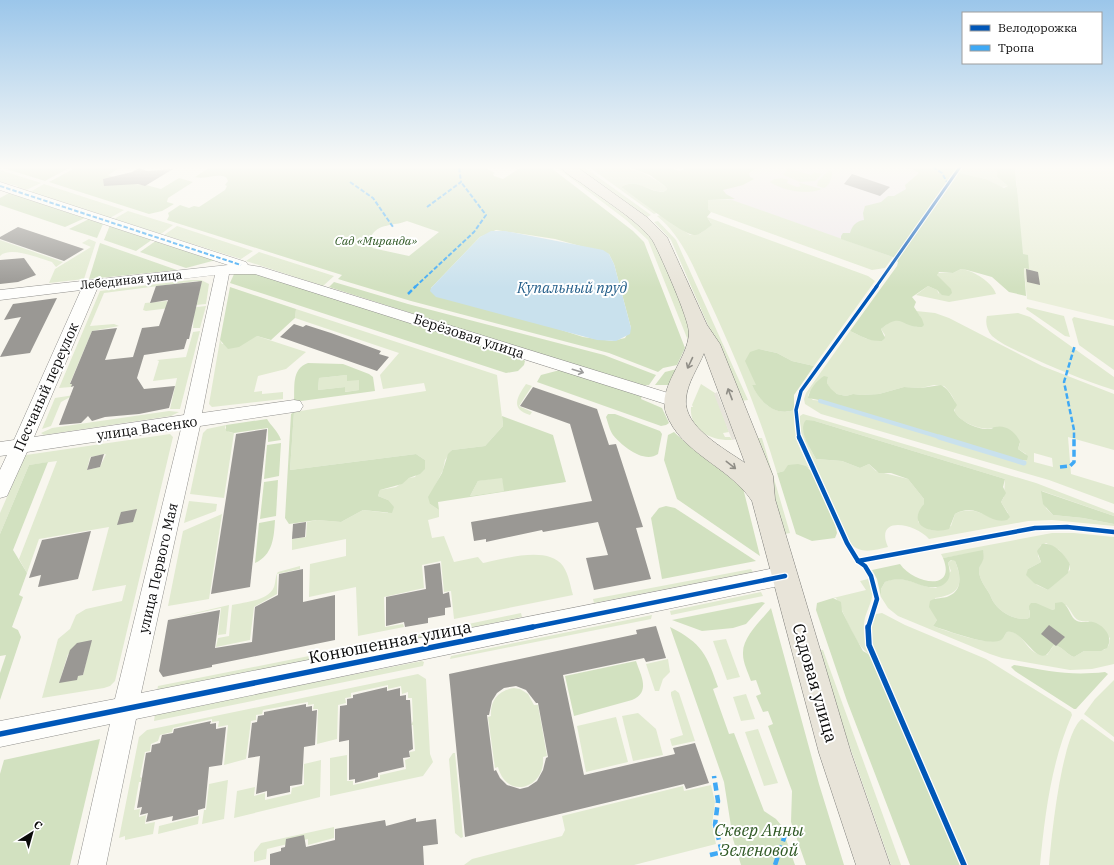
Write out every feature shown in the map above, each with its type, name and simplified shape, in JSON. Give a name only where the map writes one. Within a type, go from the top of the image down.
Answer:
[{"type":"main road","name":"Садовая улица","points":[[623,207],[657,234],[668,254],[698,326],[710,344],[761,476],[763,499],[835,753],[873,865]]},
{"type":"main road","name":"Садовая улица","points":[[698,326],[697,346],[680,385],[675,401],[678,418],[690,433],[749,480],[763,499]]},
{"type":"street","points":[[65,207],[241,265]]},
{"type":"street","name":"Лебединая улица","points":[[0,295],[242,268],[263,271]]},
{"type":"street","name":"улица Первого Мая","points":[[92,865],[125,709],[192,421],[223,271]]},
{"type":"street","name":"Берёзовая улица","points":[[263,271],[541,360],[675,401]]},
{"type":"street","name":"Песчаный переулок","points":[[0,490],[45,393],[91,285]]},
{"type":"street","name":"улица Васенко","points":[[0,449],[294,406]]},
{"type":"street","name":"Конюшенная улица","points":[[0,734],[785,576]]},
{"type":"shaded area","points":[[751,207],[910,207],[893,257]]},
{"type":"shaded area","points":[[717,392],[736,439],[732,440],[714,394]]},
{"type":"green space","points":[[7,207],[53,207],[85,218],[65,227]]},
{"type":"green space","points":[[77,207],[116,207],[124,210],[110,218]]},
{"type":"green space","points":[[128,207],[168,207],[162,211],[149,214]]},
{"type":"green space","name":"Сад «Миранда»","points":[[176,207],[602,207],[633,231],[644,242],[685,348],[677,365],[663,368],[658,372],[609,353],[411,301],[338,279],[342,275],[167,220],[169,216],[168,213]],"holes":[[[407,221],[439,232],[409,256],[372,248],[374,245],[371,237],[377,229]],[[496,230],[555,239],[609,254],[614,264],[631,328],[625,338],[612,341],[583,337],[431,288],[480,237]]]},
{"type":"green space","points":[[610,207],[615,207],[640,226],[657,245],[691,330],[691,348],[648,240]]},
{"type":"green space","points":[[634,207],[640,207],[651,215],[647,217]]},
{"type":"green space","points":[[645,207],[656,207],[662,211],[654,214]]},
{"type":"green space","points":[[649,207],[708,207],[711,212],[707,217],[712,225],[696,235],[688,233],[669,222]]},
{"type":"green space","points":[[708,207],[753,207],[893,257],[885,268],[872,270],[711,212]]},
{"type":"green space","points":[[865,207],[1020,207],[1029,257],[1029,269],[1024,269],[1026,296],[1009,292],[992,277],[967,270],[961,269],[953,273],[939,272],[937,275],[951,289],[952,293],[949,296],[942,295],[937,290],[928,286],[912,297],[916,302],[914,307],[924,325],[922,327],[915,327],[902,322],[893,321],[881,329],[885,338],[882,341],[870,340],[850,331],[897,266],[898,262],[893,257],[841,239],[843,233],[850,233],[855,224],[864,220],[863,213]]},
{"type":"green space","points":[[1019,207],[1114,207],[1114,320],[1027,299],[1024,268],[1029,269],[1028,255],[1023,254]]},
{"type":"green space","points":[[128,211],[173,225],[161,234],[114,219]]},
{"type":"green space","points":[[661,215],[690,235],[701,233],[711,223],[707,217],[868,276],[875,281],[814,366],[792,361],[777,353],[759,349],[756,385],[752,385],[759,397],[774,410],[787,412],[794,410],[796,435],[803,455],[811,471],[809,468],[777,473],[754,407],[718,320],[687,254],[674,234],[657,216]]},
{"type":"green space","points":[[89,219],[103,224],[97,238],[69,229]]},
{"type":"green space","points":[[658,221],[676,240],[748,400],[741,401],[671,240],[654,222]]},
{"type":"green space","points":[[110,225],[153,239],[136,251],[104,240]]},
{"type":"green space","points":[[177,226],[253,251],[241,259],[164,235]]},
{"type":"green space","points":[[89,239],[96,242],[84,279],[49,283],[55,269],[91,247],[82,243]]},
{"type":"green space","points":[[0,240],[63,262],[56,267],[52,262],[17,252],[5,253],[0,256]]},
{"type":"green space","points":[[157,240],[216,260],[186,268],[140,252]]},
{"type":"green space","points":[[100,243],[177,270],[89,279]]},
{"type":"green space","points":[[259,252],[334,276],[323,286],[246,261]]},
{"type":"green space","points":[[961,269],[977,274],[991,286],[996,294],[949,302],[916,295],[928,286],[937,290],[939,294],[937,273],[953,273]]},
{"type":"green space","points":[[249,272],[522,358],[525,361],[524,365],[518,371],[506,373],[230,283],[234,274]]},
{"type":"green space","points":[[201,280],[209,284],[206,304],[186,306],[197,303],[201,283],[197,281],[104,293],[90,326],[114,324],[119,326],[92,331],[70,383],[72,384],[71,387],[59,388],[100,291]]},
{"type":"green space","points":[[334,282],[408,304],[604,355],[656,375],[649,385],[639,386],[329,287]]},
{"type":"green space","points":[[230,287],[296,309],[295,318],[271,340],[257,336],[239,347],[228,349],[220,340]]},
{"type":"green space","points":[[167,301],[167,303],[180,302],[178,307],[146,311],[143,310],[145,303]]},
{"type":"green space","points":[[206,306],[200,328],[193,328],[194,314],[180,309]]},
{"type":"green space","points":[[1027,307],[1064,316],[1070,337],[1065,336],[1026,309]]},
{"type":"green space","points":[[296,309],[497,375],[503,426],[485,446],[452,450],[445,460],[443,470],[436,484],[430,504],[439,510],[439,517],[428,520],[432,538],[444,536],[454,562],[478,557],[483,563],[525,555],[547,556],[556,560],[565,569],[573,595],[454,619],[451,591],[444,592],[441,561],[422,565],[424,588],[384,597],[385,627],[403,624],[404,627],[358,636],[356,587],[309,597],[310,564],[346,556],[346,539],[292,550],[292,539],[306,537],[307,522],[317,520],[341,522],[363,510],[388,513],[388,500],[378,496],[380,490],[396,487],[409,478],[415,477],[425,460],[416,454],[290,470],[294,412],[426,391],[424,383],[383,389],[380,375],[399,353],[295,318]]},
{"type":"green space","points":[[916,311],[935,313],[949,318],[1042,366],[1114,394],[1114,450],[1068,437],[1071,474],[1114,487],[1114,504],[1049,480],[821,414],[805,404],[804,399],[806,393],[850,331],[867,339],[882,341],[885,335],[881,329],[892,320],[899,320],[917,327],[920,316]],"holes":[[[828,377],[827,383],[831,390],[837,394],[846,396],[853,394],[879,394],[904,387],[921,388],[934,385],[944,386],[954,400],[955,411],[959,417],[973,426],[988,429],[993,428],[1020,443],[1018,449],[1026,454],[1024,461],[824,401],[813,400],[808,396],[820,379]],[[1034,453],[1052,458],[1053,467],[1034,462]]]},
{"type":"green space","points":[[1018,313],[1030,317],[1114,377],[1114,390],[1046,364],[1007,346],[992,336],[987,326],[987,316]]},
{"type":"green space","points":[[1074,317],[1114,326],[1114,370],[1079,345],[1072,319]]},
{"type":"green space","points":[[200,331],[180,409],[170,409],[177,378],[153,381],[159,361],[157,360],[186,357],[193,332]]},
{"type":"green space","points":[[257,336],[306,352],[286,369],[258,376],[254,392],[262,391],[262,394],[283,392],[283,399],[212,407],[209,404],[220,340],[222,344]]},
{"type":"green space","points":[[759,349],[777,353],[792,361],[814,366],[794,395],[794,410],[787,412],[774,409],[763,402],[755,391],[752,385],[756,385],[745,361],[750,352]]},
{"type":"green space","points":[[308,363],[343,364],[373,377],[375,391],[294,402],[294,385],[296,374]],"holes":[[[347,375],[347,381],[359,380],[359,390],[345,392],[345,387],[318,390],[319,378]]]},
{"type":"green space","points":[[677,369],[669,385],[655,385],[665,372]]},
{"type":"green space","points":[[560,370],[642,396],[641,399],[662,408],[669,423],[661,426],[537,382],[541,375]]},
{"type":"green space","points":[[347,375],[359,379],[359,390],[344,392],[345,387],[318,390],[319,378]]},
{"type":"green space","points":[[824,376],[828,377],[827,383],[831,389],[837,394],[846,396],[853,394],[879,394],[904,387],[921,388],[941,385],[948,391],[957,405],[954,410],[960,418],[979,428],[992,429],[999,426],[1011,430],[1020,442],[1018,449],[1028,456],[1027,460],[1020,460],[824,401],[808,398],[814,386]]},
{"type":"green space","points":[[526,384],[532,386],[519,406],[532,412],[530,415],[520,409],[517,402],[520,393]]},
{"type":"green space","points":[[701,384],[715,393],[729,432],[723,433],[725,437],[730,437],[732,440],[724,440],[709,436],[698,428],[694,422],[691,415],[691,407],[693,407],[692,405]]},
{"type":"green space","points":[[74,395],[61,402],[51,426],[42,429],[55,398]]},
{"type":"green space","points":[[169,411],[179,412],[171,416],[44,435],[41,433],[52,428]]},
{"type":"green space","points":[[294,412],[290,470],[416,454],[425,460],[425,469],[420,474],[409,478],[402,484],[380,490],[378,496],[388,500],[394,507],[392,513],[363,510],[341,522],[317,520],[289,524],[285,518],[291,414]]},
{"type":"green space","points":[[608,414],[615,414],[660,431],[662,434],[658,454],[652,457],[646,457],[634,452],[622,444],[611,431],[606,417]]},
{"type":"green space","points":[[803,414],[1036,483],[1114,513],[1114,516],[1042,491],[1046,508],[1053,515],[1083,518],[1114,524],[1114,526],[1052,520],[1028,521],[929,539],[923,533],[915,529],[898,525],[891,526],[887,530],[885,537],[888,547],[868,551],[859,549],[850,543],[802,438],[800,416]],"holes":[[[815,421],[1005,479],[1004,497],[1001,502],[1008,513],[992,518],[974,511],[960,512],[955,514],[951,526],[937,530],[930,530],[918,522],[924,504],[924,499],[908,479],[876,471],[869,464],[860,468],[842,461],[816,459],[809,447],[804,424]]]},
{"type":"green space","points":[[502,416],[553,435],[566,482],[438,502],[439,510],[430,504],[428,497],[442,473],[448,454],[452,450],[485,446],[503,426]],"holes":[[[502,478],[504,491],[470,496],[478,481]]]},
{"type":"green space","points":[[267,419],[281,440],[268,442],[268,428],[234,433],[226,431],[226,425]]},
{"type":"green space","points":[[806,420],[815,421],[1005,479],[1003,487],[1006,493],[1001,502],[1010,517],[1007,520],[1000,521],[970,510],[955,514],[949,529],[935,531],[923,527],[919,523],[918,518],[919,511],[924,504],[924,499],[908,479],[891,473],[879,473],[869,464],[860,468],[842,461],[816,459],[804,434],[803,429]]},
{"type":"green space","points":[[226,425],[225,428],[229,432],[234,433],[224,498],[190,494],[203,433],[207,429]]},
{"type":"green space","points":[[674,432],[743,488],[760,556],[677,499],[664,460],[668,435]]},
{"type":"green space","points":[[170,434],[173,437],[115,681],[110,686],[42,698],[58,639],[70,629],[76,615],[86,609],[122,601],[126,585],[92,591],[109,527],[39,539],[27,573],[19,559],[57,461],[29,465],[0,534],[0,513],[26,455]],"holes":[[[106,454],[100,467],[87,470],[90,457]],[[89,650],[83,675],[60,680],[68,654]]]},
{"type":"green space","points":[[757,438],[762,438],[790,533],[785,534]]},
{"type":"green space","points":[[281,443],[279,476],[264,479],[267,445]]},
{"type":"green space","points":[[48,462],[13,550],[27,573],[19,595],[23,597],[12,627],[18,630],[21,637],[0,700],[0,673],[6,655],[0,656],[0,534],[29,465]]},
{"type":"green space","points":[[798,464],[806,466],[811,471],[835,524],[837,533],[835,538],[812,541],[796,534],[777,473],[784,471],[788,465]]},
{"type":"green space","points":[[502,477],[505,491],[470,496],[478,481]]},
{"type":"green space","points":[[278,480],[276,516],[260,519],[264,482]]},
{"type":"green space","points":[[1041,491],[1114,516],[1114,524],[1083,518],[1053,515],[1043,504]]},
{"type":"green space","points":[[189,501],[217,504],[216,511],[184,523]]},
{"type":"green space","points":[[666,506],[675,508],[756,561],[662,579],[651,518],[659,508]]},
{"type":"green space","points":[[222,514],[209,599],[168,606],[183,531]]},
{"type":"green space","points":[[275,520],[273,539],[269,550],[261,560],[255,563],[259,523]]},
{"type":"green space","points":[[1052,533],[1074,533],[1114,537],[1114,664],[1092,669],[1070,670],[1002,658],[898,616],[888,608],[881,597],[881,589],[885,582],[898,579],[936,588],[951,571],[948,563],[952,560],[955,561],[958,569],[958,587],[950,594],[935,598],[937,620],[933,626],[978,640],[988,641],[1001,639],[1007,632],[1012,632],[1020,637],[1034,652],[1047,655],[1054,645],[1074,657],[1084,651],[1104,650],[1109,645],[1110,638],[1088,621],[1079,620],[1074,617],[1066,605],[1052,610],[1029,610],[1030,617],[1027,619],[1014,617],[1001,611],[993,601],[980,577],[979,568],[983,558],[983,551],[943,558],[941,554]],"holes":[[[1046,543],[1059,550],[1070,564],[1070,570],[1048,590],[1037,585],[1028,569],[1041,562],[1038,556],[1040,546]]]},
{"type":"green space","points":[[1042,544],[1055,547],[1065,556],[1070,564],[1068,573],[1048,590],[1034,583],[1026,575],[1028,569],[1041,562],[1037,551]]},
{"type":"green space","points":[[983,550],[984,558],[979,568],[980,577],[993,601],[1001,611],[1014,617],[1027,619],[1030,617],[1029,606],[1031,603],[1036,603],[1052,610],[1055,609],[1055,603],[1062,602],[1065,604],[1075,620],[1081,622],[1093,622],[1101,626],[1107,632],[1109,636],[1109,644],[1107,648],[1101,651],[1084,651],[1074,657],[1054,645],[1046,655],[1041,656],[1032,650],[1018,635],[1012,632],[1007,632],[1001,640],[995,642],[978,640],[933,626],[937,620],[929,607],[930,601],[949,596],[957,590],[959,585],[960,580],[955,561],[951,560],[948,563],[950,570],[949,576],[947,582],[941,586],[927,586],[900,579],[893,580],[885,582],[881,589],[881,597],[877,579],[872,570],[900,564],[906,571],[923,580],[939,580],[944,576],[946,569],[943,558]]},
{"type":"green space","points":[[300,566],[300,569],[277,574],[278,572]]},
{"type":"green space","points":[[751,569],[753,572],[594,603],[593,599]]},
{"type":"green space","points":[[277,574],[277,594],[254,607],[250,640],[216,647],[218,638],[229,636],[232,605],[262,598],[271,592],[274,587]]},
{"type":"green space","points":[[868,579],[871,584],[872,598],[865,618],[864,632],[865,641],[870,655],[860,645],[836,598],[833,598],[866,590],[860,581]]},
{"type":"green space","points":[[761,592],[763,596],[671,615],[670,611]]},
{"type":"green space","points":[[833,598],[841,602],[842,611],[852,631],[863,651],[870,655],[960,865],[910,865],[847,701],[816,610],[817,603]]},
{"type":"green space","points":[[762,602],[765,603],[746,624],[733,628],[702,631],[672,620]]},
{"type":"green space","points":[[229,605],[226,634],[218,635],[221,608],[169,619]]},
{"type":"green space","name":"Сквер Анны Зеленовой","points":[[771,608],[819,784],[844,865],[806,865],[791,822],[792,791],[768,726],[773,724],[768,711],[763,712],[756,696],[761,694],[756,680],[751,681],[743,657],[744,648],[749,635]]},
{"type":"green space","points":[[521,613],[522,617],[359,652],[359,647]]},
{"type":"green space","points":[[882,613],[905,625],[986,659],[1071,712],[1072,715],[1059,752],[1050,789],[1040,865],[967,865],[875,654],[870,628],[876,614]]},
{"type":"green space","points":[[652,615],[651,619],[450,659],[451,656]]},
{"type":"green space","name":"Сквер Анны Зеленовой","points":[[670,627],[681,633],[696,645],[706,658],[718,687],[713,689],[729,734],[734,733],[764,811],[776,819],[781,825],[795,865],[741,865],[733,839],[724,782]]},
{"type":"green space","points":[[726,639],[740,677],[727,680],[713,641]]},
{"type":"green space","points":[[339,650],[339,655],[157,691],[158,686]]},
{"type":"green space","points":[[820,650],[823,650],[901,865],[891,865],[844,730]]},
{"type":"green space","points":[[668,659],[670,672],[663,679],[659,691],[655,691],[646,664]]},
{"type":"green space","points":[[422,661],[424,662],[423,666],[154,721],[155,714]]},
{"type":"green space","points":[[636,661],[643,683],[643,688],[638,697],[574,716],[565,676]]},
{"type":"green space","points":[[1014,665],[1059,672],[1105,672],[1108,674],[1076,709],[1074,709],[1015,671],[1011,667]]},
{"type":"green space","points":[[418,674],[426,679],[430,754],[433,762],[423,776],[330,796],[330,758],[347,755],[347,781],[353,781],[353,785],[380,779],[380,775],[406,769],[405,760],[410,758],[410,752],[415,751],[413,725],[411,725],[413,721],[412,698],[408,698],[408,692],[402,694],[401,686],[388,689],[388,685],[351,693],[351,697],[345,698],[346,703],[338,705],[337,739],[317,744],[318,709],[313,709],[314,704],[308,705],[308,702],[263,710],[262,714],[256,715],[256,720],[251,721],[246,759],[224,765],[228,725],[218,727],[219,721],[212,722],[212,719],[173,728],[172,732],[160,735],[158,741],[151,744],[150,751],[145,752],[140,777],[142,778],[141,782],[139,782],[134,810],[140,809],[139,817],[146,815],[145,824],[155,822],[153,834],[125,840],[125,836],[119,838],[139,737],[147,730]]},
{"type":"green space","points":[[1114,680],[1114,737],[1084,714],[1095,699]]},
{"type":"green space","points":[[508,689],[520,689],[528,694],[534,705],[538,705],[547,756],[543,757],[542,768],[532,783],[517,787],[509,784],[503,778],[498,767],[495,768],[488,717],[491,716],[492,706],[496,697]]},
{"type":"green space","points":[[675,690],[679,693],[695,741],[672,746],[670,739],[683,735],[671,695],[671,692]]},
{"type":"green space","points":[[746,694],[755,719],[741,721],[733,697]]},
{"type":"green space","points":[[638,713],[656,729],[663,755],[633,761],[622,716]]},
{"type":"green space","points":[[616,717],[628,762],[586,772],[577,726]]},
{"type":"green space","points":[[1082,719],[1114,742],[1114,865],[1049,865],[1055,811],[1063,764],[1075,728]]},
{"type":"green space","points":[[758,729],[778,783],[764,786],[745,732]]},
{"type":"green space","points":[[100,739],[70,865],[0,865],[0,774],[4,760]]},
{"type":"green space","points":[[453,753],[455,753],[463,837],[461,838],[455,833],[449,759]]},
{"type":"green space","points":[[321,760],[320,797],[234,818],[237,791],[255,787],[254,796],[265,793],[265,800],[291,794],[292,788],[304,785],[304,764]]},
{"type":"green space","points":[[228,780],[224,819],[202,824],[204,810],[206,810],[209,784]]},
{"type":"green space","points":[[711,785],[715,802],[712,825],[716,844],[634,865],[464,865],[472,859],[562,836],[565,830],[562,816],[683,786],[684,791]]},
{"type":"green space","points":[[199,816],[198,824],[158,834],[159,826]]},
{"type":"green space","points":[[334,827],[334,838],[308,845],[308,839],[267,849],[266,859],[254,862],[254,852],[261,843]]},
{"type":"water","name":"Купальный пруд","points":[[491,231],[505,231],[603,250],[609,254],[614,264],[631,328],[630,334],[616,341],[597,340],[436,297],[430,291],[431,288],[480,237]]},
{"type":"building","points":[[18,227],[84,249],[64,261],[0,239],[0,237]]},
{"type":"building","points":[[24,258],[36,275],[18,282],[0,284],[0,260]]},
{"type":"building","points":[[1026,269],[1038,272],[1040,285],[1027,282]]},
{"type":"building","points":[[202,281],[189,339],[187,339],[184,349],[144,355],[137,378],[144,389],[175,386],[169,408],[139,414],[105,417],[92,421],[88,416],[81,423],[59,425],[74,386],[71,387],[72,384],[70,384],[92,331],[117,328],[105,360],[133,357],[142,328],[159,326],[168,300],[150,303],[156,286]]},
{"type":"building","points":[[57,298],[30,353],[0,357],[21,317],[4,320],[13,304]]},
{"type":"building","points":[[294,324],[303,327],[306,325],[331,333],[381,351],[379,354],[389,357],[377,371],[280,337]]},
{"type":"building","points":[[533,387],[597,409],[609,445],[616,444],[643,527],[636,528],[651,579],[594,590],[586,558],[608,555],[598,522],[543,532],[542,530],[486,542],[486,539],[474,541],[471,522],[592,501],[570,424],[520,406]]},
{"type":"building","points":[[267,429],[250,587],[211,594],[236,434]]},
{"type":"building","points":[[104,454],[100,467],[87,470],[91,457]]},
{"type":"building","points":[[137,509],[133,522],[117,525],[121,512]]},
{"type":"building","points":[[306,522],[305,537],[292,539],[293,524]]},
{"type":"building","points":[[91,531],[78,579],[38,587],[41,575],[29,578],[42,540]]},
{"type":"building","points":[[440,563],[443,594],[449,592],[451,607],[445,608],[445,615],[428,618],[428,623],[405,627],[404,622],[386,626],[386,597],[426,589],[424,566]]},
{"type":"building","points":[[303,569],[303,602],[335,595],[335,640],[212,665],[212,667],[163,677],[159,671],[168,620],[220,610],[215,648],[252,642],[255,607],[278,595],[279,574]]},
{"type":"building","points":[[1049,625],[1065,637],[1056,646],[1041,634]]},
{"type":"building","points":[[656,626],[666,658],[646,662],[644,658],[563,675],[584,775],[675,754],[673,748],[695,743],[709,783],[686,789],[684,784],[465,837],[449,674],[637,634],[636,630]],"holes":[[[516,686],[526,690],[536,703],[538,703],[548,757],[546,758],[543,770],[537,781],[528,787],[520,789],[507,785],[500,778],[496,770],[494,771],[487,715],[489,715],[492,701],[497,693],[504,688]]]},
{"type":"building","points":[[92,640],[83,675],[78,676],[77,680],[59,683],[70,650],[77,643]]},
{"type":"building","points":[[387,687],[387,691],[400,688],[400,696],[406,695],[406,700],[410,700],[413,749],[409,751],[410,757],[403,758],[404,767],[378,773],[378,777],[355,783],[355,779],[349,780],[349,740],[339,742],[340,706],[347,705],[347,699],[353,698],[353,695]]},
{"type":"building","points":[[306,704],[306,707],[312,706],[312,711],[317,710],[315,745],[304,747],[302,784],[290,786],[290,792],[267,797],[267,791],[256,794],[260,756],[248,758],[252,723],[257,722],[258,716],[264,715],[264,712]]},
{"type":"building","points":[[211,721],[210,724],[216,723],[216,729],[226,727],[222,765],[209,767],[205,808],[198,810],[198,815],[172,821],[173,816],[146,822],[148,813],[140,815],[142,807],[137,808],[146,753],[151,752],[152,745],[160,743],[162,735],[173,733],[174,729]]},
{"type":"building","points":[[416,818],[416,822],[436,819],[438,844],[423,846],[424,865],[270,865],[270,854],[281,851],[281,848],[285,847],[286,839],[304,835],[306,847],[335,840],[335,829],[385,820],[386,826]]},
{"type":"waterway","points":[[820,401],[943,438]]},
{"type":"waterway","points":[[939,437],[1024,463]]},
{"type":"marked path","points":[[65,207],[241,265]]},
{"type":"marked path","points":[[379,207],[393,227]]},
{"type":"marked path","points":[[408,294],[474,232],[486,215],[480,207]]},
{"type":"marked path","points":[[1060,467],[1070,466],[1074,462],[1074,430],[1064,382],[1075,345]]},
{"type":"marked path","points":[[710,855],[722,852],[715,825],[718,801],[714,776]]},
{"type":"marked path","points":[[775,865],[787,829]]},
{"type":"cycle path","points":[[932,207],[801,391],[797,404],[796,417],[797,431],[801,444],[847,543],[858,561],[865,566],[871,576],[877,599],[868,624],[869,645],[964,865]]},
{"type":"cycle path","points":[[858,561],[1035,528],[1067,527],[1114,532]]},
{"type":"cycle path","points":[[0,734],[785,576]]}]
